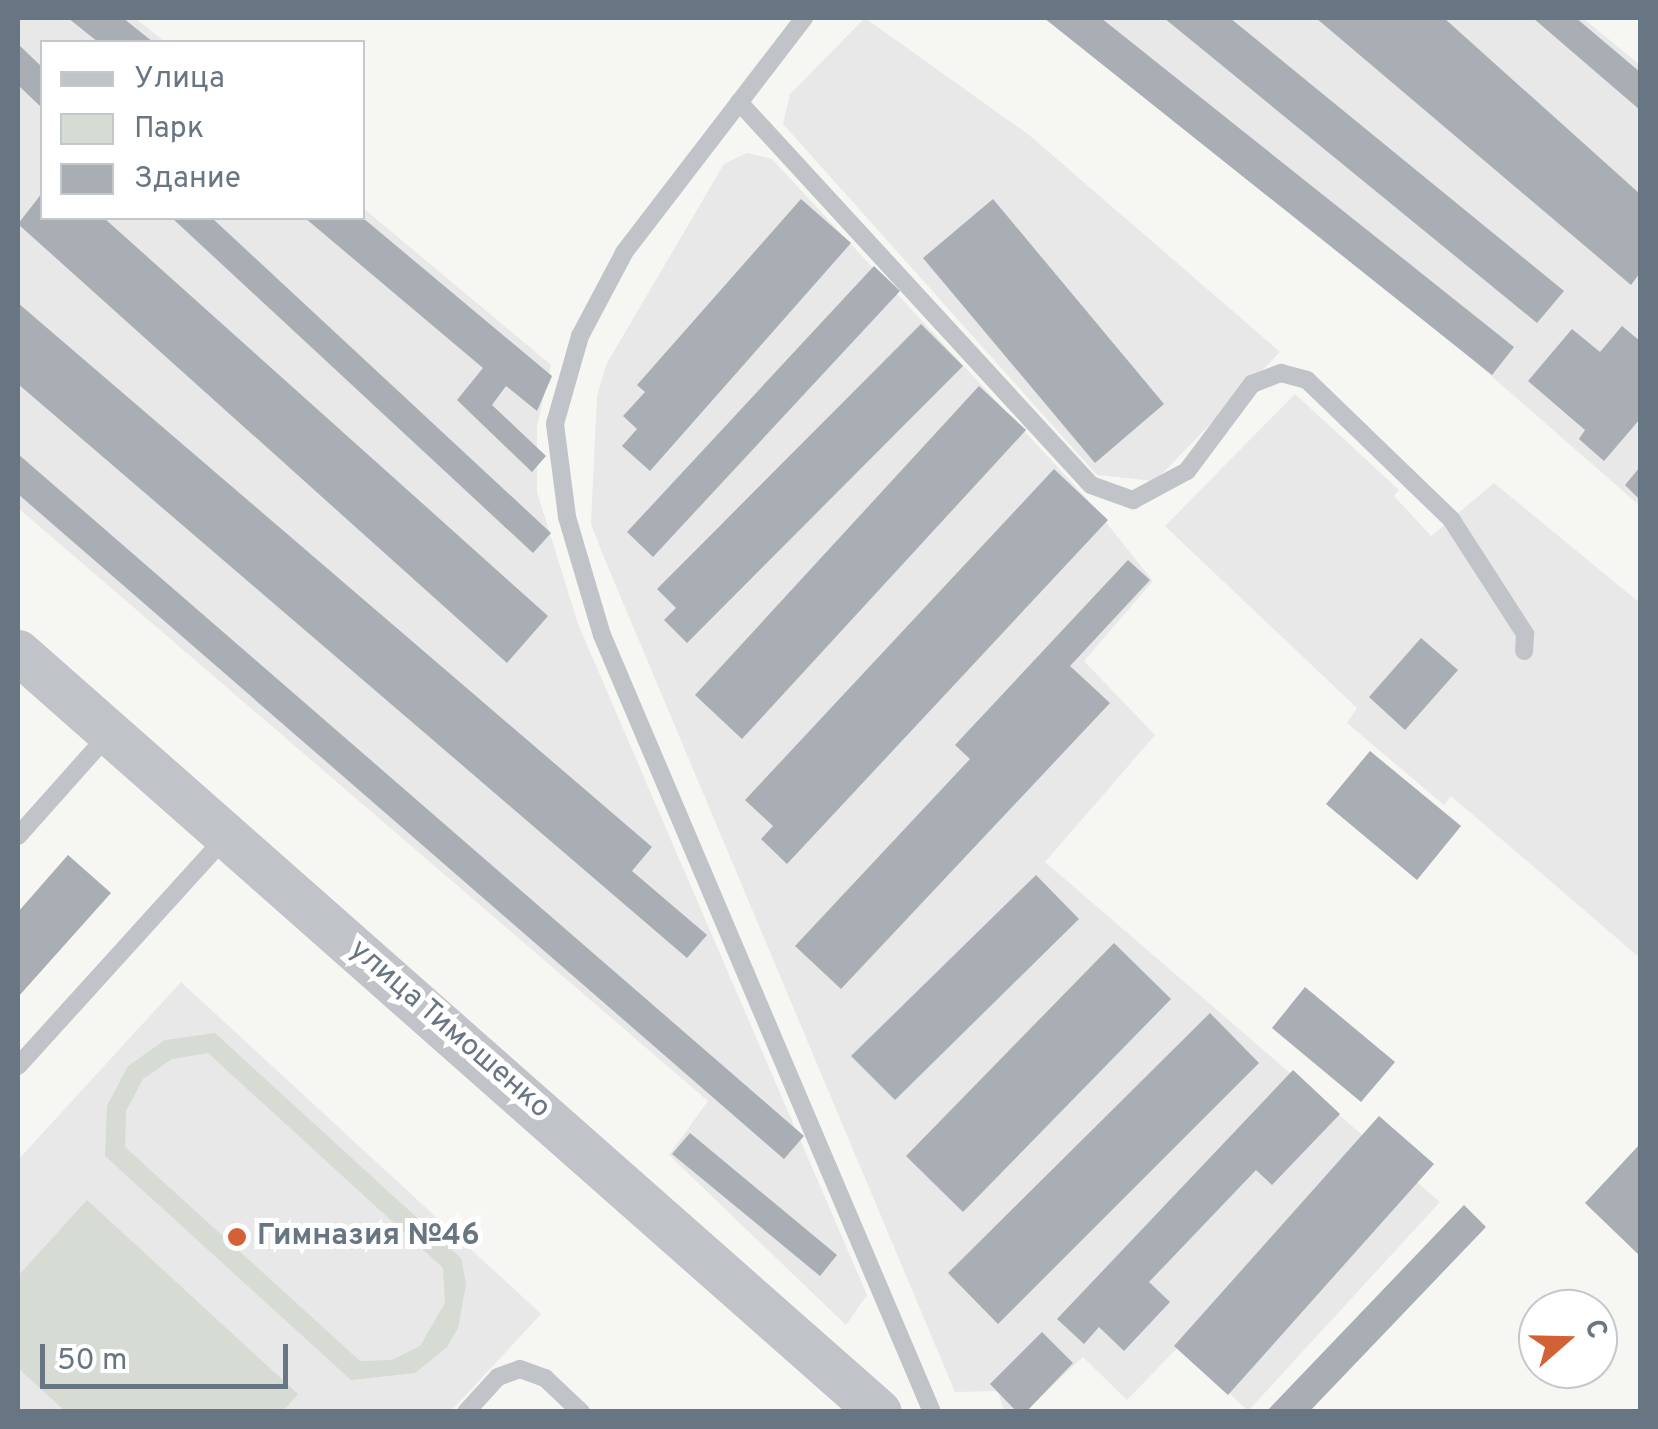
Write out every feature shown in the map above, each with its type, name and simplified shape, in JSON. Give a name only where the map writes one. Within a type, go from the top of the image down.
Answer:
[{"type":"street","name":"улица Тимошенко","points":[[18,652],[879,1412]]},
{"type":"lane","points":[[804,18],[624,253],[580,336],[555,424],[567,517],[602,635],[932,1412]]},
{"type":"lane","points":[[738,102],[1091,485],[1133,500],[1188,471],[1252,384],[1281,373],[1306,380],[1451,519],[1525,634],[1524,652]]},
{"type":"lane","points":[[18,836],[108,735]]},
{"type":"lane","points":[[18,1066],[226,836]]},
{"type":"lane","points":[[466,1412],[498,1376],[520,1369],[545,1378],[581,1412]]},
{"type":"shaded area","points":[[18,18],[135,18],[162,40],[40,40],[40,220],[365,220],[365,210],[551,365],[537,426],[537,492],[578,624],[867,1295],[846,1325],[669,1155],[708,1101],[18,508]]},
{"type":"shaded area","points":[[865,18],[1029,135],[1280,352],[1155,481],[1097,475],[783,124],[790,94]]},
{"type":"shaded area","points":[[1082,18],[1583,18],[1640,65],[1640,506]]},
{"type":"shaded area","points":[[747,153],[772,159],[1088,500],[1153,581],[1084,661],[1155,735],[1045,862],[1440,1202],[1248,1411],[1180,1345],[1127,1400],[1083,1357],[1025,1411],[1004,1411],[998,1391],[955,1392],[603,555],[591,524],[597,396],[606,365],[724,164]]},
{"type":"shaded area","points":[[1295,394],[1399,490],[1394,496],[1431,536],[1494,483],[1640,603],[1640,958],[1451,796],[1444,805],[1347,723],[1357,708],[1165,526]]},
{"type":"shaded area","name":"Гимназия №46","points":[[181,982],[541,1314],[451,1411],[18,1411],[18,1160]]},
{"type":"green space","points":[[215,1033],[461,1258],[466,1284],[458,1328],[447,1347],[415,1373],[351,1380],[105,1156],[107,1106],[128,1066],[165,1040]],"holes":[[[208,1053],[443,1268],[445,1303],[420,1346],[392,1360],[360,1361],[125,1147],[126,1111],[143,1079],[172,1059]]]},
{"type":"green space","points":[[87,1200],[298,1394],[283,1411],[65,1411],[18,1368],[18,1276]]},
{"type":"building","points":[[68,18],[123,18],[150,40],[96,40]]},
{"type":"building","points":[[1044,18],[1101,18],[1514,347],[1492,375]]},
{"type":"building","points":[[1164,18],[1230,18],[1564,291],[1537,323]]},
{"type":"building","points":[[1316,18],[1444,18],[1640,194],[1640,273],[1631,285]]},
{"type":"building","points":[[1533,18],[1576,18],[1640,72],[1640,110]]},
{"type":"building","points":[[18,44],[40,65],[40,106],[18,85]]},
{"type":"building","points":[[40,196],[40,220],[106,220],[548,616],[507,663],[18,224]]},
{"type":"building","points":[[801,199],[851,243],[650,471],[622,446],[637,429],[623,416],[645,392],[637,385]]},
{"type":"building","points":[[993,199],[1164,404],[1095,463],[923,258]]},
{"type":"building","points":[[174,220],[214,220],[551,533],[533,553]]},
{"type":"building","points":[[307,220],[365,220],[552,376],[537,411],[506,386],[492,405],[546,456],[532,472],[457,400],[483,368]]},
{"type":"building","points":[[874,266],[900,291],[653,557],[627,532]]},
{"type":"building","points":[[18,303],[652,847],[632,871],[707,935],[687,958],[18,384]]},
{"type":"building","points":[[921,324],[963,366],[687,643],[664,620],[676,608],[657,589]]},
{"type":"building","points":[[1622,326],[1640,341],[1640,419],[1604,461],[1579,439],[1585,430],[1528,381],[1572,329],[1600,352]]},
{"type":"building","points":[[979,386],[1026,430],[742,739],[695,695]]},
{"type":"building","points":[[18,454],[804,1136],[784,1159],[18,494]]},
{"type":"building","points":[[1640,467],[1640,500],[1625,485]]},
{"type":"building","points":[[1054,469],[1108,520],[787,864],[761,839],[773,826],[745,800]]},
{"type":"building","points":[[1128,560],[1150,580],[1070,666],[1110,703],[841,989],[795,946],[970,759],[955,745]]},
{"type":"building","points":[[1421,638],[1458,670],[1405,730],[1369,697]]},
{"type":"building","points":[[1370,751],[1461,826],[1417,880],[1326,804]]},
{"type":"building","points":[[68,855],[111,893],[18,997],[18,912]]},
{"type":"building","points":[[1036,875],[1079,919],[895,1100],[851,1056]]},
{"type":"building","points":[[1114,943],[1171,999],[963,1212],[906,1156]]},
{"type":"building","points":[[1305,987],[1395,1062],[1361,1102],[1272,1028]]},
{"type":"building","points":[[1210,1013],[1259,1063],[998,1324],[948,1273]]},
{"type":"building","points":[[1293,1070],[1340,1114],[1272,1185],[1256,1170],[1149,1282],[1170,1302],[1124,1351],[1099,1327],[1084,1344],[1057,1319]]},
{"type":"building","points":[[1379,1116],[1434,1164],[1228,1395],[1174,1346]]},
{"type":"building","points":[[690,1133],[837,1255],[820,1276],[672,1154]]},
{"type":"building","points":[[1640,1144],[1640,1256],[1585,1203]]},
{"type":"building","points":[[1464,1205],[1486,1227],[1309,1412],[1266,1412]]},
{"type":"building","points":[[1042,1332],[1073,1363],[1026,1412],[1017,1412],[990,1384]]},
{"type":"place","name":"Гимназия №46","points":[[237,1237]]}]
